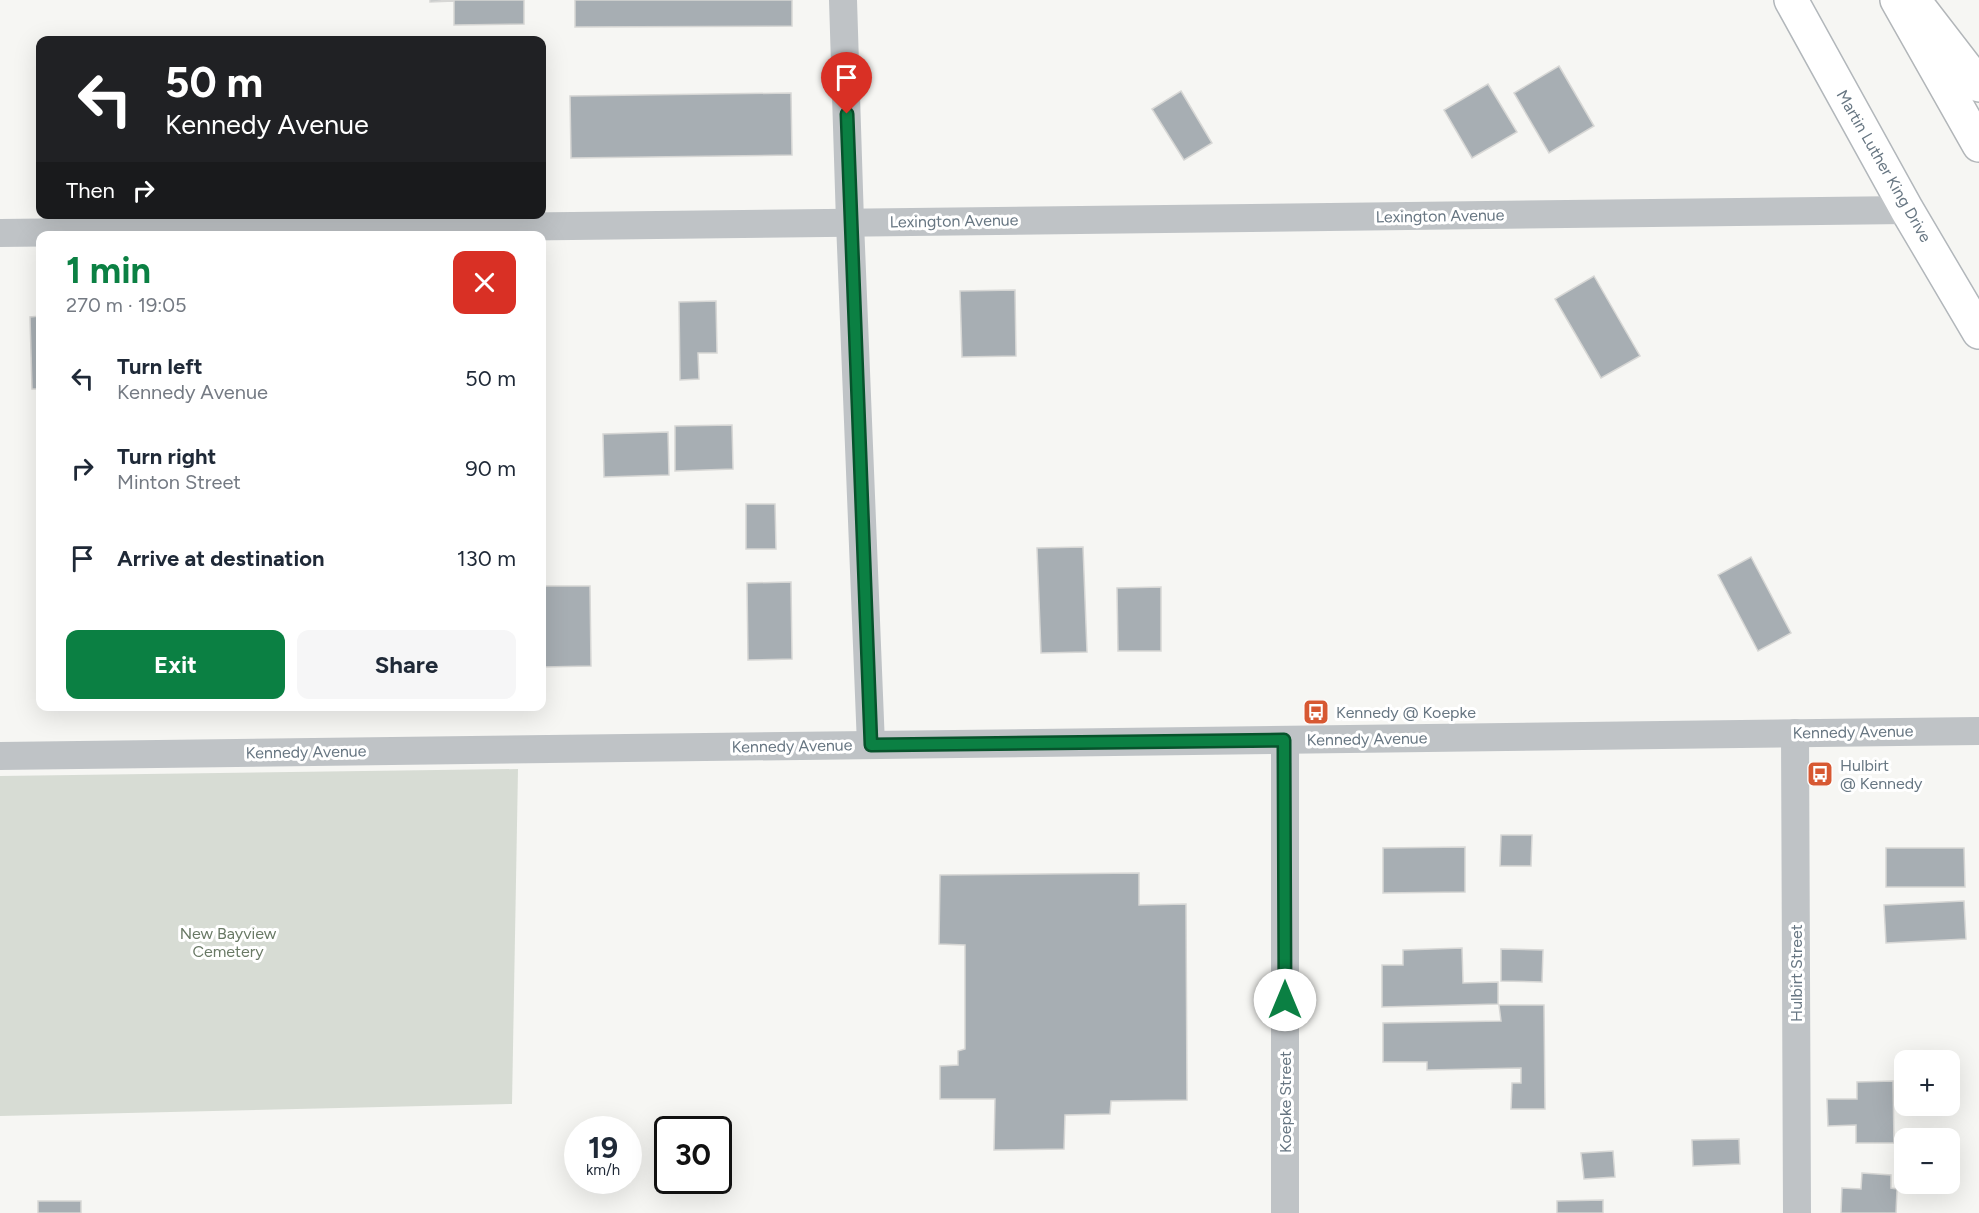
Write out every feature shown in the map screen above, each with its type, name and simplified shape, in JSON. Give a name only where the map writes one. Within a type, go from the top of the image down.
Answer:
[{"type":"main road","name":"Martin Luther King Drive","points":[[1791,0],[1907,210],[1979,332]]},
{"type":"main road","points":[[1897,0],[1979,145]]},
{"type":"main road","points":[[1913,0],[1979,85]]},
{"type":"street","points":[[843,0],[871,745]]},
{"type":"street","name":"Lexington Avenue","points":[[155,231],[1907,210]]},
{"type":"street","name":"Lexington Avenue","points":[[0,233],[36,233]]},
{"type":"street","name":"Kennedy Avenue","points":[[0,756],[1979,731]]},
{"type":"street","name":"Hulbirt Street","points":[[1795,733],[1797,1213]]},
{"type":"street","name":"Koepke Street","points":[[1284,740],[1285,1213]]},
{"type":"green space","name":"New Bayview Cemetery","points":[[518,769],[512,1104],[0,1116],[0,776]]},
{"type":"building","points":[[430,0],[524,0],[524,24],[454,25],[454,1],[430,2]]},
{"type":"building","points":[[575,0],[792,0],[792,26],[575,27]]},
{"type":"building","points":[[1559,66],[1594,126],[1549,153],[1514,93]]},
{"type":"building","points":[[1488,84],[1517,132],[1472,158],[1444,110]]},
{"type":"building","points":[[1181,91],[1212,143],[1184,160],[1152,109]]},
{"type":"building","points":[[791,93],[792,155],[571,158],[570,96]]},
{"type":"building","points":[[1594,276],[1640,356],[1601,378],[1555,299]]},
{"type":"building","points":[[1015,290],[1016,356],[962,357],[960,291]]},
{"type":"building","points":[[716,301],[717,353],[698,353],[699,379],[680,380],[679,302]]},
{"type":"building","points":[[36,316],[36,389],[32,389],[30,317]]},
{"type":"building","points":[[732,425],[733,469],[675,471],[675,426]]},
{"type":"building","points":[[668,432],[669,475],[604,477],[603,434]]},
{"type":"building","points":[[746,504],[775,504],[776,549],[746,549]]},
{"type":"building","points":[[1083,547],[1087,652],[1041,653],[1037,548]]},
{"type":"building","points":[[1751,557],[1791,633],[1758,651],[1718,575]]},
{"type":"building","points":[[791,582],[792,659],[748,660],[747,583]]},
{"type":"building","points":[[546,586],[590,586],[591,666],[546,667]]},
{"type":"building","points":[[1161,587],[1161,651],[1118,651],[1117,588]]},
{"type":"building","points":[[1501,835],[1532,835],[1531,866],[1500,866]]},
{"type":"building","points":[[1465,847],[1465,892],[1383,893],[1383,848]]},
{"type":"building","points":[[1886,848],[1964,848],[1965,887],[1886,887]]},
{"type":"building","points":[[1139,873],[1139,905],[1186,904],[1187,1100],[1111,1101],[1110,1114],[1065,1115],[1064,1149],[994,1150],[995,1099],[940,1099],[940,1066],[958,1065],[958,1051],[965,1049],[965,945],[939,944],[940,875]]},
{"type":"building","points":[[1964,901],[1966,939],[1886,943],[1884,905]]},
{"type":"building","points":[[1462,948],[1463,983],[1498,982],[1498,1004],[1382,1007],[1382,965],[1403,965],[1403,950]]},
{"type":"building","points":[[1501,949],[1543,950],[1542,982],[1501,981]]},
{"type":"building","points":[[1499,1005],[1544,1005],[1545,1109],[1511,1109],[1512,1083],[1521,1083],[1521,1068],[1427,1070],[1427,1062],[1383,1062],[1383,1023],[1501,1021]]},
{"type":"building","points":[[1893,1081],[1894,1143],[1856,1143],[1856,1125],[1828,1126],[1827,1099],[1857,1099],[1857,1082]]},
{"type":"building","points":[[1739,1139],[1740,1164],[1693,1166],[1692,1140]]},
{"type":"building","points":[[1613,1151],[1615,1177],[1584,1179],[1581,1153]]},
{"type":"building","points":[[1862,1173],[1891,1175],[1891,1188],[1894,1188],[1894,1194],[1897,1194],[1896,1213],[1841,1213],[1842,1188],[1861,1189]]},
{"type":"building","points":[[1603,1200],[1603,1213],[1557,1213],[1557,1201]]},
{"type":"building","points":[[38,1201],[81,1201],[81,1213],[38,1213]]},
{"type":"place","name":"Kennedy @ Koepke","points":[[1316,712]]},
{"type":"place","name":"Hulbirt @ Kennedy","points":[[1820,774]]},
{"type":"route","points":[[847,114],[871,745],[1284,740],[1285,1000]]}]
